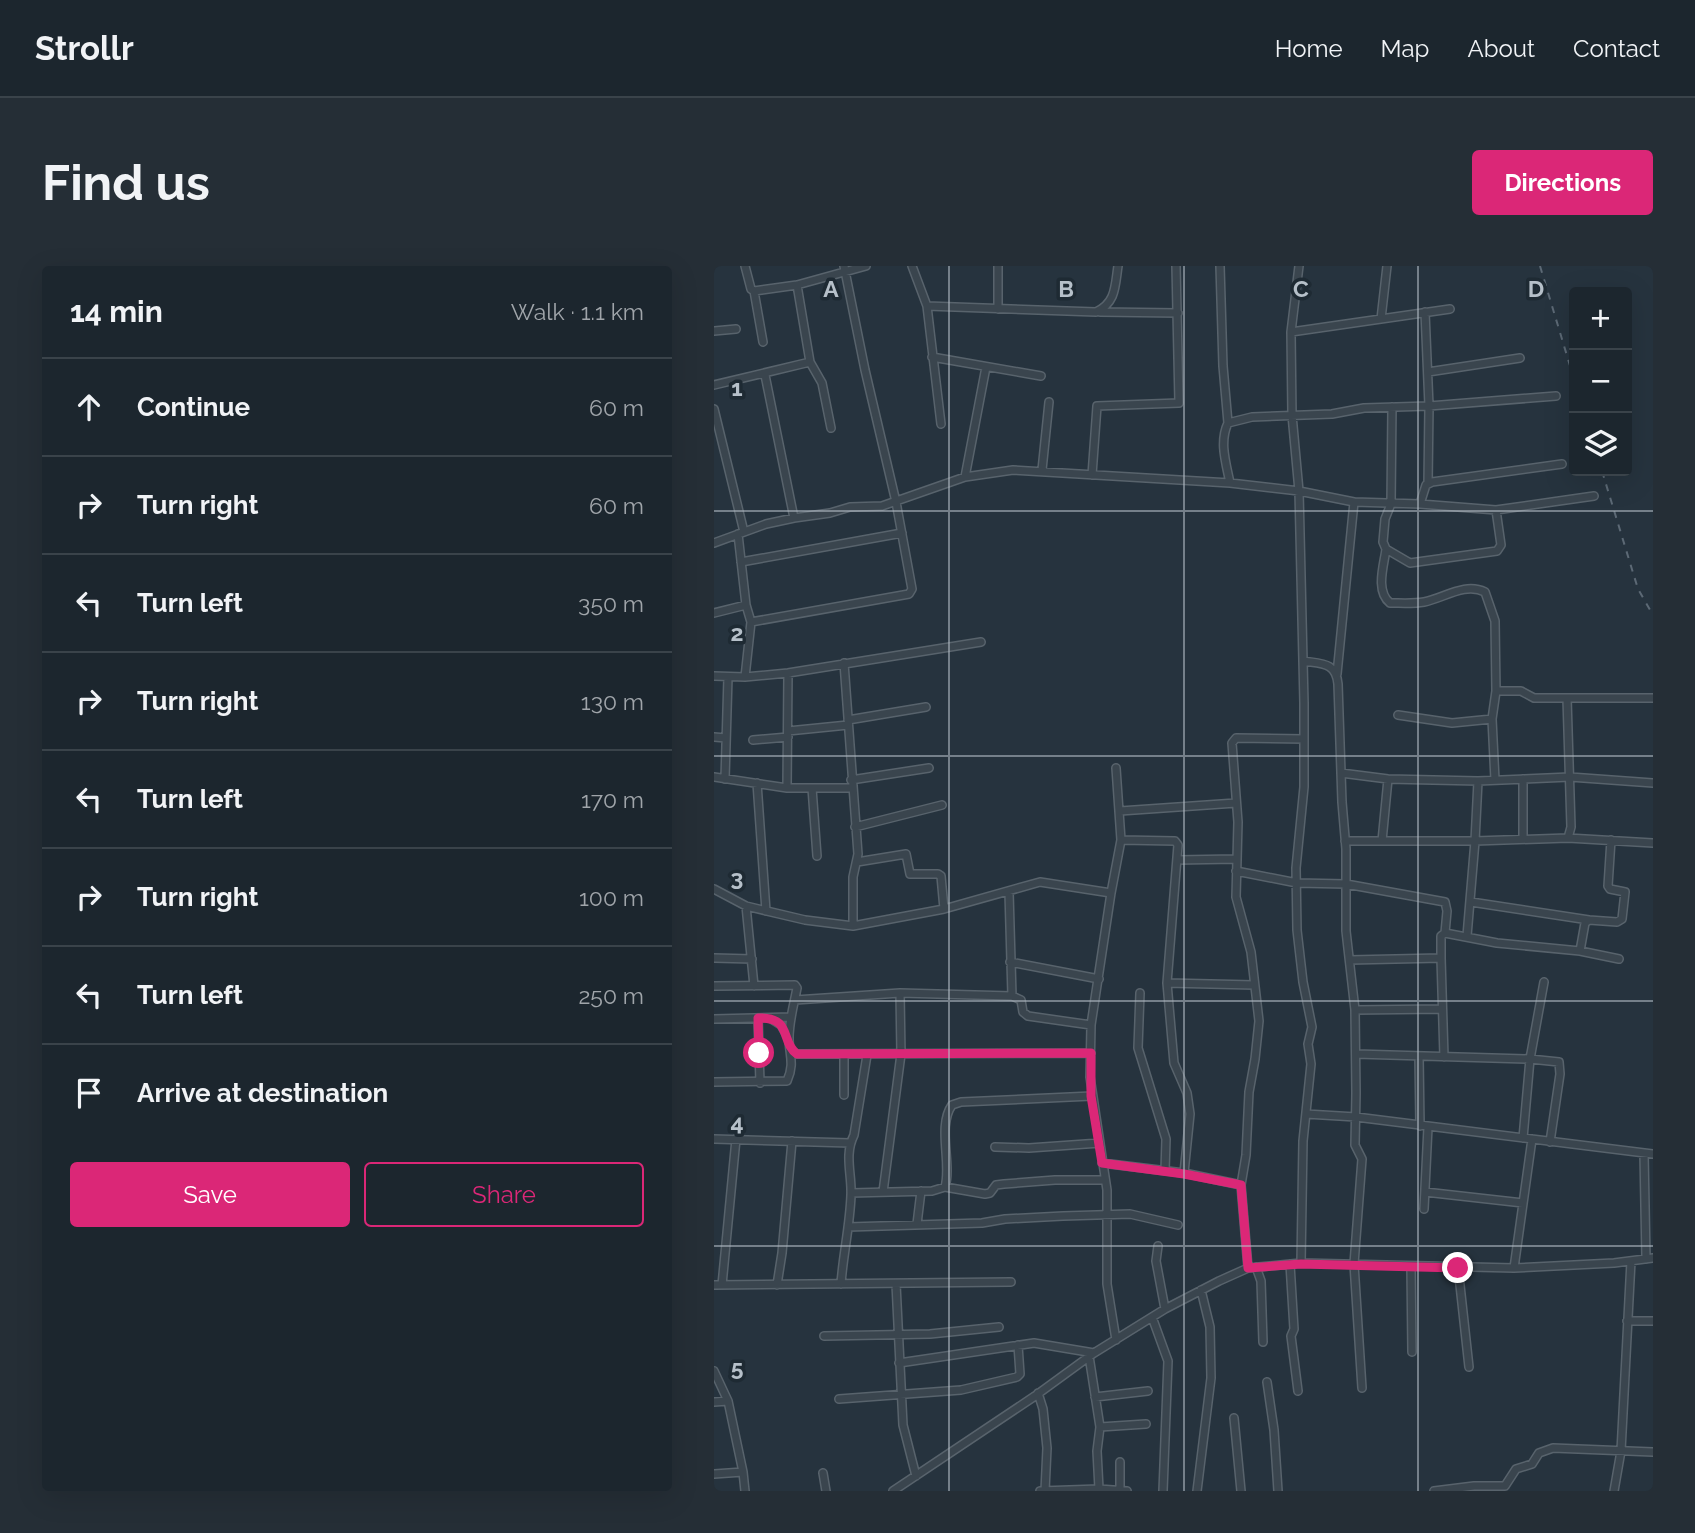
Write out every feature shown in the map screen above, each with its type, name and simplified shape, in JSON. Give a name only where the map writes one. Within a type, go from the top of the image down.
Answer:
[{"type":"street","points":[[745,266],[751,289],[754,290],[763,342]]},
{"type":"street","points":[[754,290],[797,285],[845,269],[866,266]]},
{"type":"street","points":[[912,266],[927,306],[941,424]]},
{"type":"street","points":[[998,266],[998,309]]},
{"type":"street","points":[[1096,312],[1104,308],[1113,297],[1118,266]]},
{"type":"street","points":[[1092,475],[1097,406],[1179,404],[1176,266]]},
{"type":"street","points":[[1220,266],[1228,423],[1223,433],[1223,447],[1230,483]]},
{"type":"street","points":[[1299,266],[1291,332],[1292,415],[1299,491],[1304,739],[1304,787],[1297,860],[1297,939],[1312,1027],[1308,1044],[1311,1064],[1302,1184],[1301,1264]]},
{"type":"street","points":[[1381,319],[1387,266]]},
{"type":"street","points":[[751,622],[909,594],[912,589],[896,502],[845,269]]},
{"type":"street","points":[[797,285],[810,362],[822,383],[831,428]]},
{"type":"street","points":[[927,306],[1178,313]]},
{"type":"street","points":[[1291,332],[1450,309]]},
{"type":"street","points":[[1420,504],[1428,484],[1429,407],[1425,312]]},
{"type":"street","points":[[714,331],[736,330]]},
{"type":"street","points":[[932,357],[1041,376]]},
{"type":"street","points":[[1428,372],[1520,358]]},
{"type":"street","points":[[714,385],[765,375],[810,362]]},
{"type":"street","points":[[965,477],[986,368]]},
{"type":"street","points":[[765,375],[794,517]]},
{"type":"street","points":[[1228,423],[1252,417],[1332,414],[1364,408],[1429,407],[1556,396]]},
{"type":"street","points":[[1042,470],[1049,402]]},
{"type":"street","points":[[1392,407],[1391,504],[1385,519],[1383,542],[1386,549],[1381,586],[1384,599],[1390,603],[1425,602],[1457,591],[1477,588],[1485,592],[1495,621],[1496,691],[1492,719],[1496,780]]},
{"type":"street","points":[[714,409],[741,533],[741,562],[746,605],[751,622],[745,677]]},
{"type":"street","points":[[1428,484],[1562,464]]},
{"type":"street","points":[[714,543],[794,517],[830,513],[850,507],[873,508],[965,477],[992,472],[1042,470],[1230,483],[1299,491],[1354,502],[1496,510],[1594,496]]},
{"type":"street","points":[[1354,502],[1337,674],[1345,841],[1346,931],[1355,1010],[1355,1145],[1362,1159],[1354,1264],[1362,1388]]},
{"type":"street","points":[[1386,549],[1410,563],[1497,551],[1501,545],[1496,510]]},
{"type":"street","points":[[741,562],[902,533]]},
{"type":"street","points":[[714,613],[746,605]]},
{"type":"street","points":[[714,676],[745,677],[788,673],[981,642]]},
{"type":"street","points":[[1303,661],[1325,664],[1337,674]]},
{"type":"street","points":[[844,663],[858,854],[853,877],[853,926]]},
{"type":"street","points":[[787,788],[788,673]]},
{"type":"street","points":[[725,779],[728,677]]},
{"type":"street","points":[[1496,691],[1521,691],[1534,698],[1653,698]]},
{"type":"street","points":[[1567,698],[1570,777],[1568,838]]},
{"type":"street","points":[[753,740],[926,707]]},
{"type":"street","points":[[1398,715],[1451,723],[1492,719]]},
{"type":"street","points":[[714,737],[726,738]]},
{"type":"street","points":[[1263,1342],[1261,1280],[1252,1268],[1241,1185],[1246,1155],[1249,1091],[1259,1021],[1250,946],[1236,897],[1238,822],[1233,740],[1304,739]]},
{"type":"street","points":[[714,777],[787,788],[812,788],[852,784],[929,768]]},
{"type":"street","points":[[1116,768],[1121,840],[1091,1025],[1091,1096],[1105,1180],[1108,1215],[1105,1256],[1116,1340]]},
{"type":"street","points":[[1341,773],[1388,779],[1478,781],[1570,777],[1653,783]]},
{"type":"street","points":[[1382,841],[1388,779]]},
{"type":"street","points":[[1523,779],[1523,838]]},
{"type":"street","points":[[1467,936],[1478,781]]},
{"type":"street","points":[[757,783],[766,911]]},
{"type":"street","points":[[812,788],[817,856]]},
{"type":"street","points":[[1120,811],[1236,803]]},
{"type":"street","points":[[855,827],[942,805]]},
{"type":"street","points":[[1345,841],[1568,838],[1653,843]]},
{"type":"street","points":[[1121,840],[1174,841],[1178,845],[1167,983],[1174,1063],[1184,1085],[1190,1114],[1184,1174]]},
{"type":"street","points":[[1471,902],[1617,922],[1622,919],[1625,892],[1610,889],[1608,886],[1611,840]]},
{"type":"street","points":[[857,862],[906,853],[910,875],[941,876],[944,909]]},
{"type":"street","points":[[1177,860],[1236,859]]},
{"type":"street","points":[[1236,872],[1297,883],[1346,884],[1445,902],[1445,933],[1441,936],[1444,1057]]},
{"type":"street","points":[[714,888],[746,906],[805,920],[853,926],[944,909],[1034,883],[1046,882],[1111,893]]},
{"type":"street","points":[[1009,892],[1012,996]]},
{"type":"street","points":[[746,906],[754,986]]},
{"type":"street","points":[[1580,951],[1584,926],[1588,920]]},
{"type":"street","points":[[1445,933],[1497,943],[1580,951],[1619,959]]},
{"type":"street","points":[[714,958],[752,959]]},
{"type":"street","points":[[1350,960],[1441,958]]},
{"type":"street","points":[[1010,962],[1099,979]]},
{"type":"street","points":[[1523,1138],[1530,1059],[1544,982]]},
{"type":"street","points":[[1167,983],[1254,985]]},
{"type":"street","points":[[714,986],[794,985],[797,988],[789,1040]]},
{"type":"street","points":[[795,1000],[900,993],[1012,996],[1021,1000],[1023,1012],[1028,1016],[1091,1025]]},
{"type":"street","points":[[883,1192],[901,1054],[900,993]]},
{"type":"street","points":[[1140,993],[1138,1048],[1166,1139],[1165,1171]]},
{"type":"street","points":[[1355,1010],[1442,1009]]},
{"type":"street","points":[[714,1019],[791,1017]]},
{"type":"street","points":[[758,1018],[760,1083]]},
{"type":"street","points":[[714,1082],[787,1081],[793,1052],[781,1026],[770,1018]]},
{"type":"street","points":[[793,1052],[844,1055],[1091,1053]]},
{"type":"street","points":[[844,1055],[844,1095]]},
{"type":"street","points":[[841,1284],[851,1193],[848,1159],[867,1055]]},
{"type":"street","points":[[1356,1055],[1559,1062],[1560,1074],[1550,1142]]},
{"type":"street","points":[[1419,1056],[1424,1127],[1424,1209]]},
{"type":"street","points":[[945,1187],[945,1146],[951,1105],[961,1102],[1091,1096]]},
{"type":"street","points":[[1306,1114],[1356,1117],[1653,1154]]},
{"type":"street","points":[[714,1139],[850,1143]]},
{"type":"street","points":[[736,1139],[718,1285],[1011,1282]]},
{"type":"street","points":[[1514,1268],[1532,1139]]},
{"type":"street","points":[[777,1285],[792,1141]]},
{"type":"street","points":[[995,1147],[1029,1148],[1100,1143]]},
{"type":"street","points":[[893,1491],[1091,1354],[1165,1309],[1252,1268],[1290,1264],[1354,1264],[1514,1268],[1650,1259],[1644,1153]]},
{"type":"street","points":[[1102,1163],[1241,1185]]},
{"type":"street","points":[[851,1193],[921,1191],[945,1187],[985,1195],[996,1185],[1055,1180],[1105,1180]]},
{"type":"street","points":[[917,1224],[921,1191]]},
{"type":"street","points":[[1425,1192],[1523,1203]]},
{"type":"street","points":[[848,1227],[982,1223],[1005,1219],[1130,1214],[1178,1225]]},
{"type":"street","points":[[1158,1246],[1156,1261],[1165,1309]]},
{"type":"street","points":[[1614,1491],[1621,1451],[1630,1261]]},
{"type":"street","points":[[1290,1264],[1294,1329],[1290,1336],[1298,1391]]},
{"type":"street","points":[[1410,1267],[1412,1352]]},
{"type":"street","points":[[1458,1268],[1469,1367]]},
{"type":"street","points":[[896,1284],[904,1426],[916,1476]]},
{"type":"street","points":[[1197,1491],[1211,1378],[1210,1327],[1201,1290]]},
{"type":"street","points":[[1152,1317],[1168,1361],[1163,1491]]},
{"type":"street","points":[[1628,1321],[1653,1321]]},
{"type":"street","points":[[824,1336],[898,1335],[999,1327]]},
{"type":"street","points":[[899,1363],[1034,1343],[1091,1354]]},
{"type":"street","points":[[839,1399],[961,1390],[1017,1377],[1020,1374],[1017,1345]]},
{"type":"street","points":[[1091,1354],[1100,1427],[1096,1489]]},
{"type":"street","points":[[714,1371],[728,1401],[746,1491]]},
{"type":"street","points":[[1268,1382],[1278,1491]]},
{"type":"street","points":[[1095,1397],[1147,1391]]},
{"type":"street","points":[[1038,1393],[1043,1409],[1047,1448],[1045,1491]]},
{"type":"street","points":[[714,1402],[728,1401]]},
{"type":"street","points":[[1234,1418],[1241,1491]]},
{"type":"street","points":[[1100,1427],[1146,1424]]},
{"type":"street","points":[[1434,1491],[1474,1486],[1505,1486],[1516,1469],[1532,1464],[1539,1454],[1548,1449],[1653,1452]]},
{"type":"street","points":[[1040,1491],[1123,1490],[1120,1462]]},
{"type":"street","points":[[714,1474],[743,1472]]},
{"type":"street","points":[[823,1473],[826,1491]]},
{"type":"railway","points":[[1540,266],[1569,362]]},
{"type":"railway","points":[[1604,476],[1638,589],[1653,615]]},
{"type":"route","points":[[759,1053],[758,1018],[770,1018],[781,1026],[790,1047],[797,1054],[1091,1053],[1091,1096],[1102,1163],[1241,1185],[1248,1268],[1301,1264],[1458,1268]]}]
